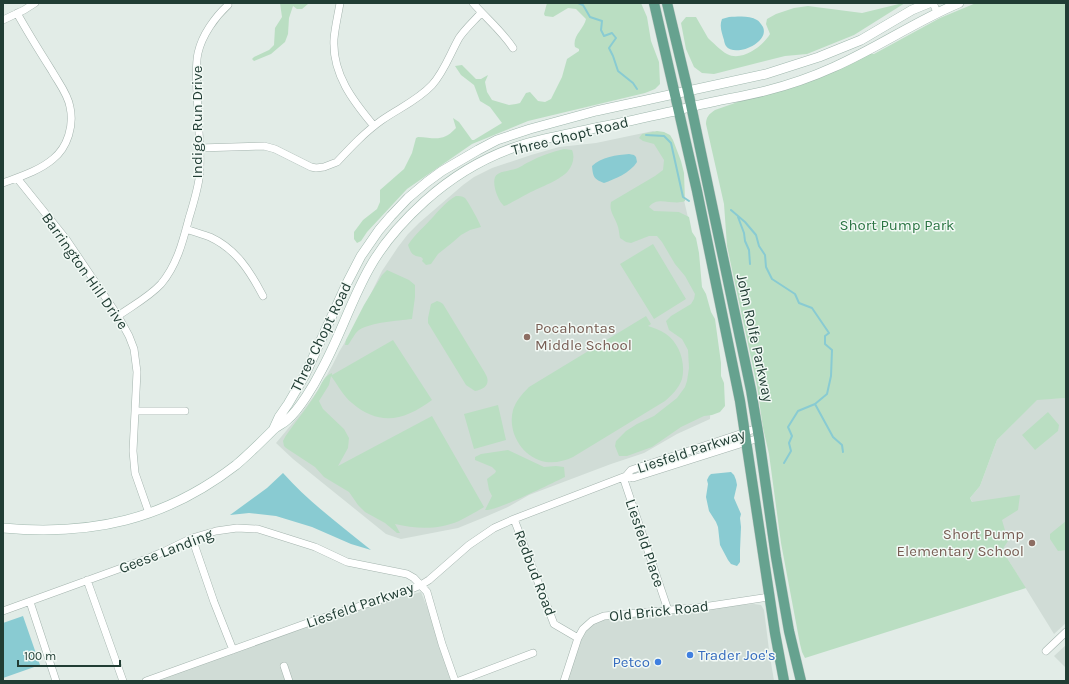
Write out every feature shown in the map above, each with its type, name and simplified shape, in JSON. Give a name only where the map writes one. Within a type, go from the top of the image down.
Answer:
[{"type":"main road","name":"John Rolfe Parkway","points":[[654,3],[697,191],[740,401],[769,597],[784,681]]},
{"type":"main road","name":"John Rolfe Parkway","points":[[667,3],[688,91],[748,375],[776,557],[787,619],[801,681]]},
{"type":"main road","name":"Three Chopt Road","points":[[274,428],[279,417],[305,375],[361,256],[379,230],[408,198],[427,182],[448,168],[497,140],[546,124],[596,111],[766,74],[819,57],[861,40],[912,10],[929,3]]},
{"type":"main road","name":"Three Chopt Road","points":[[3,528],[47,531],[81,529],[110,525],[172,504],[196,492],[238,463],[274,428],[288,419],[306,396],[320,374],[362,283],[381,250],[410,215],[460,174],[488,159],[528,143],[764,91],[801,80],[861,54],[937,12],[959,3]]},
{"type":"street","points":[[3,20],[35,3]]},
{"type":"street","points":[[340,3],[334,40],[337,67],[345,87],[354,102],[374,126]]},
{"type":"street","points":[[474,3],[513,48]]},
{"type":"street","points":[[933,3],[937,12]]},
{"type":"street","name":"Indigo Run Drive","points":[[118,316],[155,290],[168,275],[176,261],[196,195],[199,179],[196,71],[198,53],[206,32],[228,5]]},
{"type":"street","points":[[3,183],[45,165],[59,154],[68,138],[71,124],[70,106],[64,91],[17,13]]},
{"type":"street","points":[[199,148],[264,146],[275,149],[311,167],[320,168],[332,165],[337,162],[362,136],[374,126],[416,99],[429,88],[444,69],[459,38],[482,13]]},
{"type":"street","name":"Barrington Hill Drive","points":[[17,178],[66,239],[118,316],[129,336],[134,349],[137,372],[133,451],[135,473],[149,513]]},
{"type":"street","points":[[186,229],[210,238],[223,245],[236,255],[253,276],[263,296]]},
{"type":"street","points":[[135,411],[185,411]]},
{"type":"street","name":"Liesfeld Parkway","points":[[146,681],[310,622],[404,592],[429,580],[469,545],[494,528],[514,519],[625,476],[631,470],[758,433]]},
{"type":"street","name":"Liesfeld Place","points":[[625,476],[668,610]]},
{"type":"street","name":"Redbud Road","points":[[514,519],[554,624],[578,638]]},
{"type":"street","name":"Geese Landing","points":[[3,611],[162,552],[192,538],[216,531],[237,528],[258,529],[315,547],[347,562],[407,574],[421,585]]},
{"type":"street","points":[[192,538],[214,602],[233,650]]},
{"type":"street","points":[[88,580],[123,681]]},
{"type":"street","points":[[421,585],[427,592],[442,644],[455,681]]},
{"type":"street","name":"Old Brick Road","points":[[564,681],[578,638],[583,629],[592,621],[604,616],[703,607],[769,597]]},
{"type":"street","points":[[30,602],[56,681]]},
{"type":"street","points":[[1046,651],[1066,632]]},
{"type":"street","points":[[459,681],[533,653]]},
{"type":"street","points":[[284,666],[289,681]]},
{"type":"shaded area","name":"Pocahontas Middle School","points":[[653,131],[670,140],[693,239],[711,394],[710,419],[677,434],[644,453],[529,495],[508,507],[458,528],[401,539],[386,534],[293,459],[276,443],[319,389],[357,322],[382,271],[398,247],[419,223],[463,185],[474,177],[492,168],[559,147],[596,143]]},
{"type":"shaded area","name":"Short Pump Elementary School","points":[[1066,398],[1066,623],[1054,634],[970,498],[980,486],[997,440],[1037,399]]},
{"type":"shaded area","points":[[421,592],[455,681],[146,681],[310,622]]},
{"type":"shaded area","points":[[754,604],[761,605],[764,610],[774,681],[564,681],[578,638],[592,621],[703,607]]},
{"type":"shaded area","points":[[1066,645],[1066,668],[1054,656]]},
{"type":"green space","points":[[280,3],[308,4],[302,9],[297,9],[293,6],[289,18],[288,34],[285,42],[271,54],[254,61],[252,59],[254,57],[269,50],[274,45],[275,28],[282,17]]},
{"type":"green space","points":[[547,3],[641,3],[647,17],[651,41],[659,62],[660,84],[655,89],[645,93],[528,121],[472,144],[407,189],[367,232],[361,241],[357,243],[354,239],[354,232],[363,220],[377,209],[380,202],[380,190],[404,169],[412,153],[416,138],[439,138],[447,135],[456,128],[453,118],[459,122],[472,140],[502,123],[490,107],[480,101],[474,85],[461,75],[455,66],[462,65],[476,79],[481,79],[488,75],[485,82],[487,92],[492,100],[509,105],[516,104],[520,103],[526,93],[530,92],[538,101],[545,102],[551,99],[562,77],[567,59],[579,51],[579,49],[575,47],[575,39],[586,19],[576,9],[568,8],[553,17],[545,16],[544,14]]},
{"type":"green space","points":[[905,3],[854,35],[807,54],[785,56],[714,74],[702,73],[694,67],[686,49],[681,23],[686,17],[696,17],[708,38],[727,54],[739,56],[752,52],[767,39],[770,34],[766,24],[767,19],[776,14],[794,8],[808,6],[862,13]]},
{"type":"green space","name":"Short Pump Park","points":[[976,3],[1066,3],[1066,398],[1037,400],[997,440],[980,486],[970,498],[972,502],[1020,495],[1018,510],[1002,520],[1008,541],[1002,550],[1026,588],[805,658],[800,644],[781,543],[769,454],[763,428],[757,386],[727,246],[724,204],[706,124],[707,118],[715,110],[794,82],[861,54],[874,54],[940,18]]},
{"type":"green space","points":[[657,131],[670,135],[673,140],[684,173],[685,201],[661,201],[652,204],[649,207],[654,211],[679,212],[689,217],[699,253],[702,287],[715,319],[721,363],[721,376],[724,383],[725,406],[720,412],[704,416],[681,427],[652,447],[627,456],[619,456],[615,446],[616,441],[626,431],[654,416],[677,398],[685,387],[689,368],[688,350],[682,339],[669,330],[666,321],[671,316],[691,304],[695,294],[685,276],[675,264],[657,236],[649,236],[631,243],[620,238],[618,226],[611,208],[611,202],[663,170],[664,160],[654,144],[643,141],[639,138],[642,134]]},
{"type":"green space","points":[[564,149],[572,150],[573,155],[571,166],[565,174],[507,205],[504,206],[502,204],[494,184],[496,175],[501,172],[519,168],[546,154]]},
{"type":"green space","points":[[456,196],[462,196],[465,198],[481,227],[470,230],[461,235],[438,254],[431,264],[426,265],[422,261],[423,259],[421,257],[412,254],[408,245],[441,208]]},
{"type":"green space","points":[[653,244],[686,299],[654,319],[620,264]]},
{"type":"green space","points":[[387,270],[409,280],[415,285],[412,319],[385,322],[364,327],[354,335],[348,345],[345,345],[346,340],[364,305],[382,275]]},
{"type":"green space","points":[[437,301],[443,304],[485,373],[488,380],[485,387],[482,389],[475,391],[466,385],[428,323],[431,304]]},
{"type":"green space","points":[[646,316],[651,324],[648,326],[662,331],[675,342],[678,348],[682,360],[683,373],[682,379],[673,394],[665,401],[567,460],[546,462],[538,460],[524,450],[515,436],[512,427],[512,419],[514,407],[524,392],[529,387]]},
{"type":"green space","points":[[393,340],[432,400],[422,407],[402,416],[382,418],[362,411],[352,403],[343,394],[331,376],[329,385],[319,401],[323,409],[344,429],[349,438],[348,448],[338,466],[432,416],[484,507],[459,521],[443,526],[419,528],[395,524],[400,533],[397,533],[385,523],[365,512],[349,492],[324,477],[315,467],[286,448],[283,441],[327,376],[332,373],[332,375]]},
{"type":"green space","points":[[498,405],[506,440],[474,449],[464,414]]},
{"type":"green space","points":[[1048,412],[1059,425],[1058,431],[1035,450],[1022,435]]},
{"type":"green space","points":[[508,450],[544,467],[564,467],[565,477],[500,507],[485,510],[492,496],[487,479],[496,471],[492,467],[475,460],[475,457],[481,454]]},
{"type":"green space","points":[[1066,521],[1066,550],[1058,551],[1050,539],[1050,534]]},
{"type":"water","points":[[729,17],[754,18],[758,20],[763,27],[764,33],[756,43],[750,47],[736,50],[730,49],[725,45],[721,27],[722,19]]},
{"type":"water","points":[[629,154],[636,157],[637,162],[626,172],[604,183],[595,177],[592,166],[600,160]]},
{"type":"water","points":[[731,472],[734,475],[737,485],[734,498],[741,514],[740,562],[737,566],[731,564],[720,545],[718,527],[709,511],[706,497],[708,484],[707,480],[711,474]]},
{"type":"water","points":[[283,473],[314,504],[371,550],[351,544],[312,527],[276,516],[249,513],[230,515],[267,488]]},
{"type":"water","points":[[23,616],[40,665],[3,678],[3,623]]},
{"type":"waterway","points":[[578,3],[583,5],[590,17],[602,21],[601,30],[604,36],[612,33],[616,38],[609,48],[618,71],[633,83],[637,89]]},
{"type":"waterway","points":[[646,135],[664,136],[671,143],[683,197],[689,201]]},
{"type":"waterway","points":[[731,210],[745,222],[756,235],[759,246],[765,255],[766,267],[772,279],[795,294],[799,303],[812,308],[829,333],[825,336],[825,344],[832,350],[831,376],[827,394],[815,404],[798,411],[788,427],[792,436],[789,443],[791,451],[784,463]]},
{"type":"waterway","points":[[738,217],[749,250],[750,264]]},
{"type":"waterway","points":[[815,404],[833,437],[842,445],[843,452]]},
{"type":"place","name":"Pocahontas Middle School","points":[[527,337]]},
{"type":"place","name":"Short Pump Elementary School","points":[[1032,543]]},
{"type":"place","name":"Trader Joe's","points":[[690,655]]},
{"type":"place","name":"Petco","points":[[658,662]]}]
